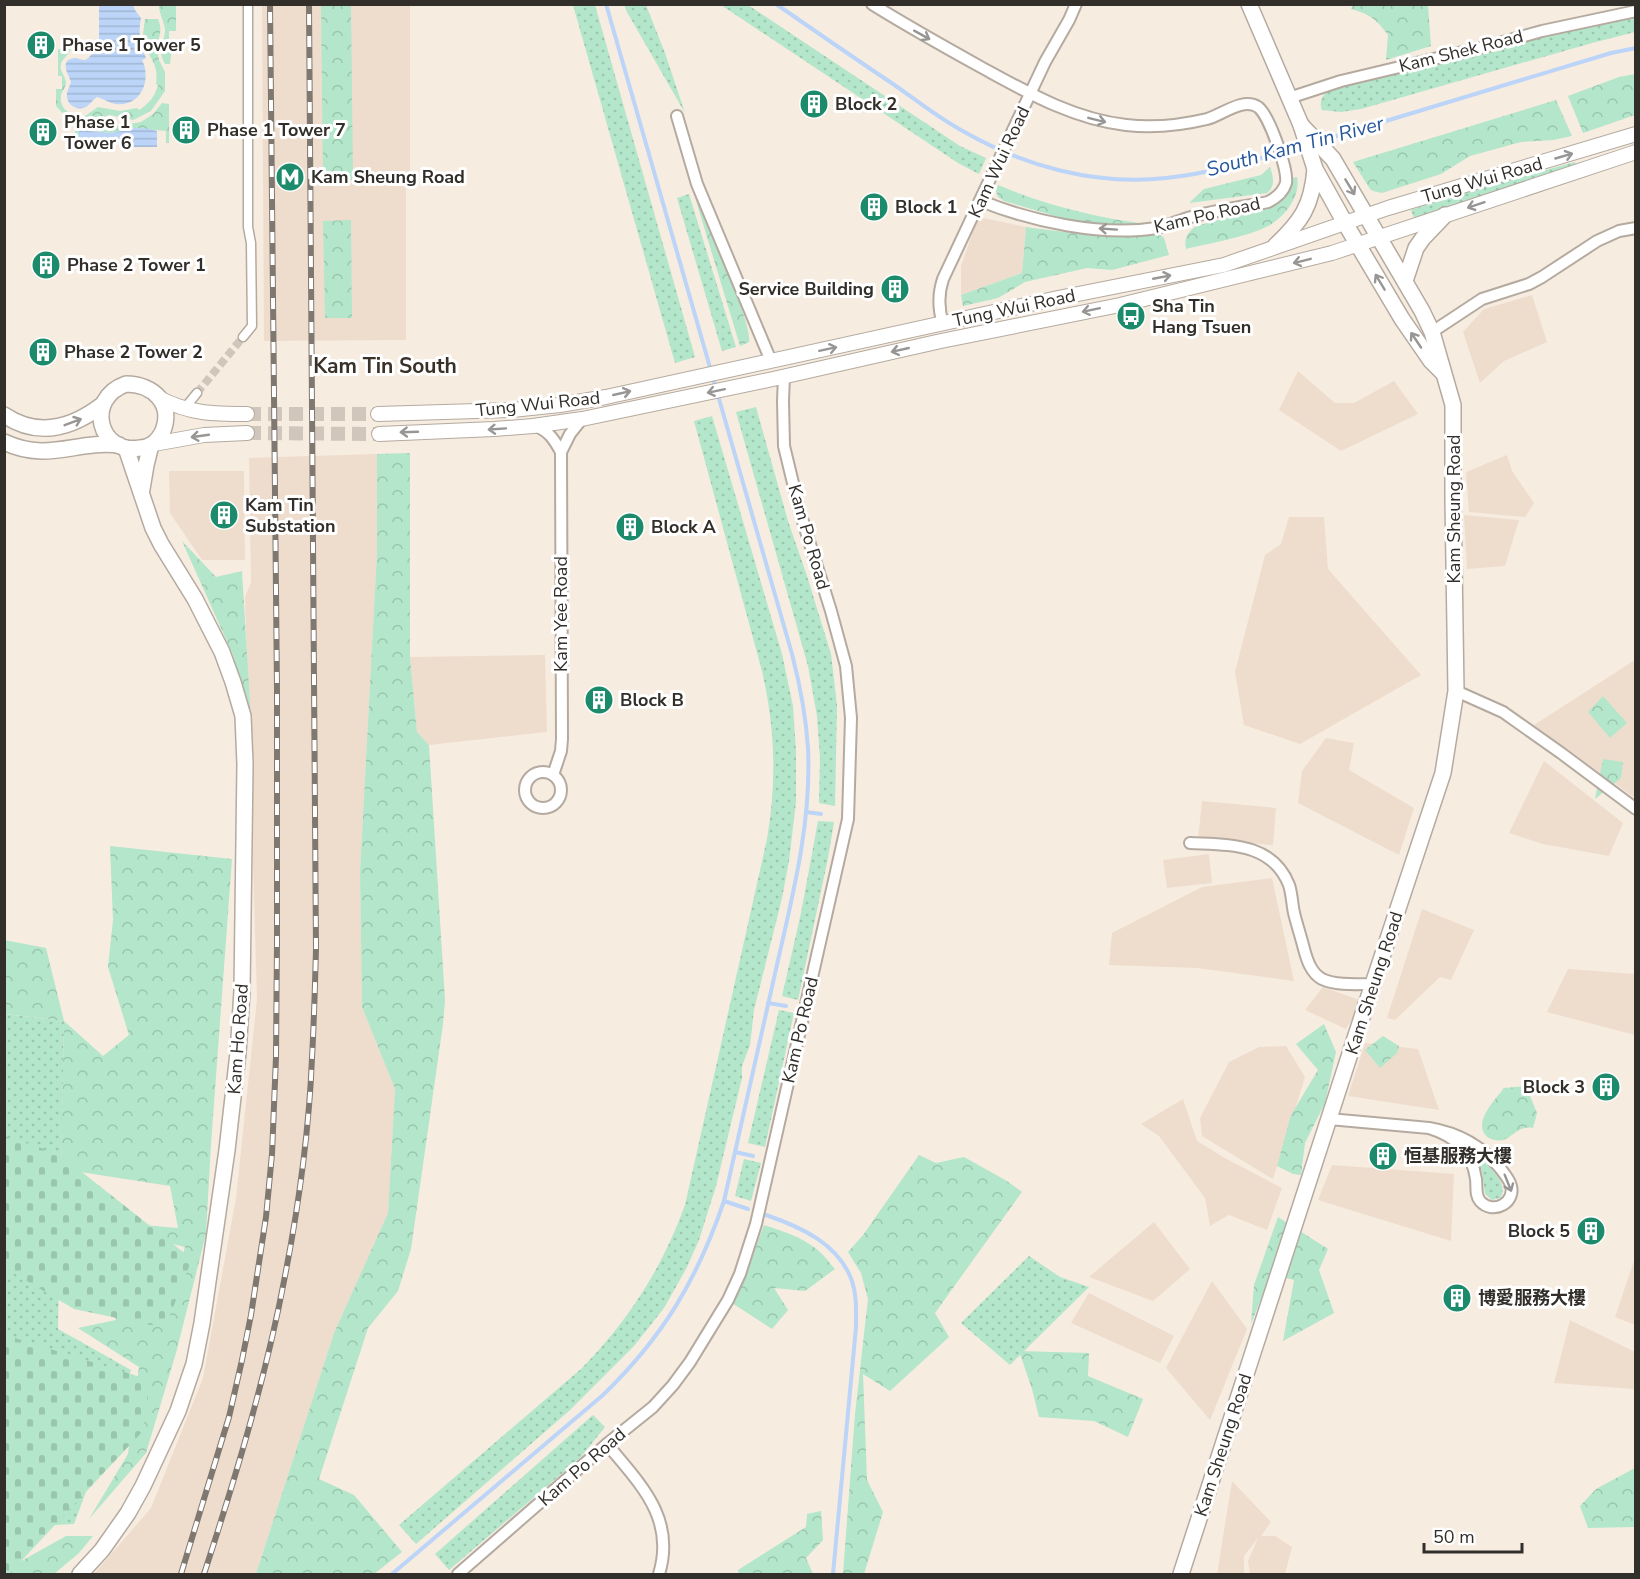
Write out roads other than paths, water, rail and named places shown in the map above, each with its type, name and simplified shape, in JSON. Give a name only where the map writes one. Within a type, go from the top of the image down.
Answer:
[{"type":"main road","name":"Kam Sheung Road","points":[[1249,4],[1299,120],[1315,168],[1407,327],[1431,361],[1444,374]]},
{"type":"main road","name":"Kam Sheung Road","points":[[1181,1575],[1443,773],[1456,691],[1452,500],[1453,405],[1432,332],[1405,281],[1333,159],[1299,120]]},
{"type":"main road","points":[[1275,246],[1297,224],[1304,212],[1314,188],[1315,168]]},
{"type":"main road","points":[[1405,281],[1416,248],[1444,215]]},
{"type":"main road","points":[[4,415],[21,425],[39,428],[60,426],[93,412],[102,405],[110,393],[126,384],[150,389],[159,398],[165,412],[161,435],[152,445],[139,449],[102,444],[57,451],[39,451],[15,447],[4,442]]},
{"type":"main road","points":[[102,405],[101,421],[104,431],[110,439],[122,447]]},
{"type":"main road","name":"Kam Ho Road","points":[[142,492],[152,445]]},
{"type":"main road","name":"Kam Ho Road","points":[[80,1575],[102,1550],[128,1514],[178,1411],[194,1364],[204,1312],[225,1161],[238,1053],[242,992],[246,764],[243,716],[222,652],[195,598],[160,544],[146,510],[142,492],[122,447]]},
{"type":"street","points":[[243,338],[252,326],[251,243],[248,227],[248,4]]},
{"type":"street","name":"Kam Po Road","points":[[872,4],[1030,94],[1090,118],[1128,125],[1166,125],[1209,118],[1244,104],[1252,104],[1260,108],[1271,126],[1285,168],[1286,183],[1277,198],[1268,202],[1190,217],[1158,228],[1119,230],[1073,226],[1011,212],[981,201]]},
{"type":"street","name":"Kam Wui Road","points":[[943,324],[939,310],[940,288],[1022,110],[1076,4]]},
{"type":"street","name":"Kam Shek Road","points":[[1288,98],[1341,81],[1635,10]]},
{"type":"street","points":[[677,116],[697,184],[771,361]]},
{"type":"street","name":"Tung Wui Road","points":[[378,414],[535,408],[606,397],[1067,296],[1224,265],[1367,215],[1635,134]]},
{"type":"street","name":"Tung Wui Road","points":[[379,434],[486,430],[582,419],[1120,304],[1270,269],[1358,245],[1635,152]]},
{"type":"street","points":[[1432,332],[1482,299],[1529,284],[1597,241],[1619,231],[1635,228]]},
{"type":"street","name":"Kam Po Road","points":[[458,1575],[607,1444],[653,1407],[674,1385],[722,1311],[740,1274],[756,1224],[848,819],[851,718],[846,666],[800,512],[784,446],[783,402],[779,377]]},
{"type":"street","points":[[184,409],[197,393]]},
{"type":"street","points":[[159,398],[184,409],[210,414],[247,414]]},
{"type":"street","points":[[561,452],[570,434],[582,419]]},
{"type":"street","points":[[533,426],[549,434],[561,452]]},
{"type":"street","points":[[152,445],[204,435],[247,433]]},
{"type":"street","name":"Kam Yee Road","points":[[552,775],[557,764],[562,739],[561,452]]},
{"type":"street","points":[[1456,691],[1503,712],[1635,809]]},
{"type":"street","points":[[1190,843],[1234,845],[1262,853],[1272,860],[1284,874],[1290,887],[1305,956],[1311,970],[1321,979],[1330,982],[1373,984]]},
{"type":"street","points":[[1329,1119],[1429,1128],[1442,1130],[1463,1138],[1494,1161],[1510,1183],[1512,1190],[1505,1204],[1490,1208],[1482,1204],[1478,1198],[1474,1173],[1464,1149],[1446,1133],[1429,1128]]},
{"type":"street","points":[[607,1444],[647,1495],[662,1526],[664,1552],[659,1575]]},
{"type":"water","points":[[99,5],[133,5],[141,18],[140,38],[146,58],[142,60],[146,76],[145,84],[138,97],[125,104],[111,103],[97,97],[86,107],[77,108],[71,105],[67,97],[71,82],[66,65],[70,59],[87,59],[99,46]]},
{"type":"water","points":[[135,128],[157,131],[157,147],[103,144],[103,139],[79,139],[79,130],[111,133]]},
{"type":"waterway","points":[[392,1574],[603,1395],[661,1329],[690,1282],[714,1230],[724,1201],[792,898],[803,839],[808,748],[795,666],[606,4]]},
{"type":"waterway","name":"South Kam Tin River","points":[[776,4],[952,125],[1009,154],[1060,170],[1113,179],[1166,178],[1219,169],[1304,146]]},
{"type":"waterway","name":"South Kam Tin River","points":[[1323,140],[1611,53],[1636,48]]},
{"type":"waterway","points":[[806,812],[821,814]]},
{"type":"waterway","points":[[768,1003],[786,1006]]},
{"type":"waterway","points":[[735,1152],[753,1156]]},
{"type":"waterway","points":[[724,1201],[748,1209]]},
{"type":"waterway","points":[[766,1215],[805,1231],[828,1247],[846,1268],[855,1292],[856,1327],[833,1574]]},
{"type":"tunnel","points":[[197,393],[243,337]]},
{"type":"tunnel","points":[[247,414],[378,414]]},
{"type":"tunnel","points":[[247,433],[379,434]]},
{"type":"railway","points":[[181,1574],[229,1417],[242,1360],[266,1217],[272,1154],[276,1057],[277,689],[270,4]]},
{"type":"railway","points":[[204,1574],[269,1351],[299,1195],[311,1085],[316,949],[309,4]]},
{"type":"place","name":"Phase 1 Tower 5","points":[[41,45]]},
{"type":"place","name":"Block 2","points":[[814,104]]},
{"type":"place","name":"Phase 1 Tower 7","points":[[186,130]]},
{"type":"place","name":"Phase 1 Tower 6","points":[[43,132]]},
{"type":"place","name":"Kam Sheung Road","points":[[290,177]]},
{"type":"place","name":"Block 1","points":[[874,207]]},
{"type":"place","name":"Phase 2 Tower 1","points":[[46,265]]},
{"type":"place","name":"Service Building","points":[[895,289]]},
{"type":"place","name":"Sha Tin Hang Tsuen","points":[[1131,316]]},
{"type":"place","name":"Phase 2 Tower 2","points":[[43,352]]},
{"type":"place","name":"Kam Tin Substation","points":[[224,515]]},
{"type":"place","name":"Block A","points":[[630,527]]},
{"type":"place","name":"Block B","points":[[599,700]]},
{"type":"place","name":"Block 3","points":[[1606,1087]]},
{"type":"place","name":"恒基服務大樓","points":[[1383,1156]]},
{"type":"place","name":"Block 5","points":[[1591,1231]]},
{"type":"place","name":"博愛服務大樓","points":[[1457,1298]]},
{"type":"district","name":"Kam Tin South","points":[[385,366]]}]
